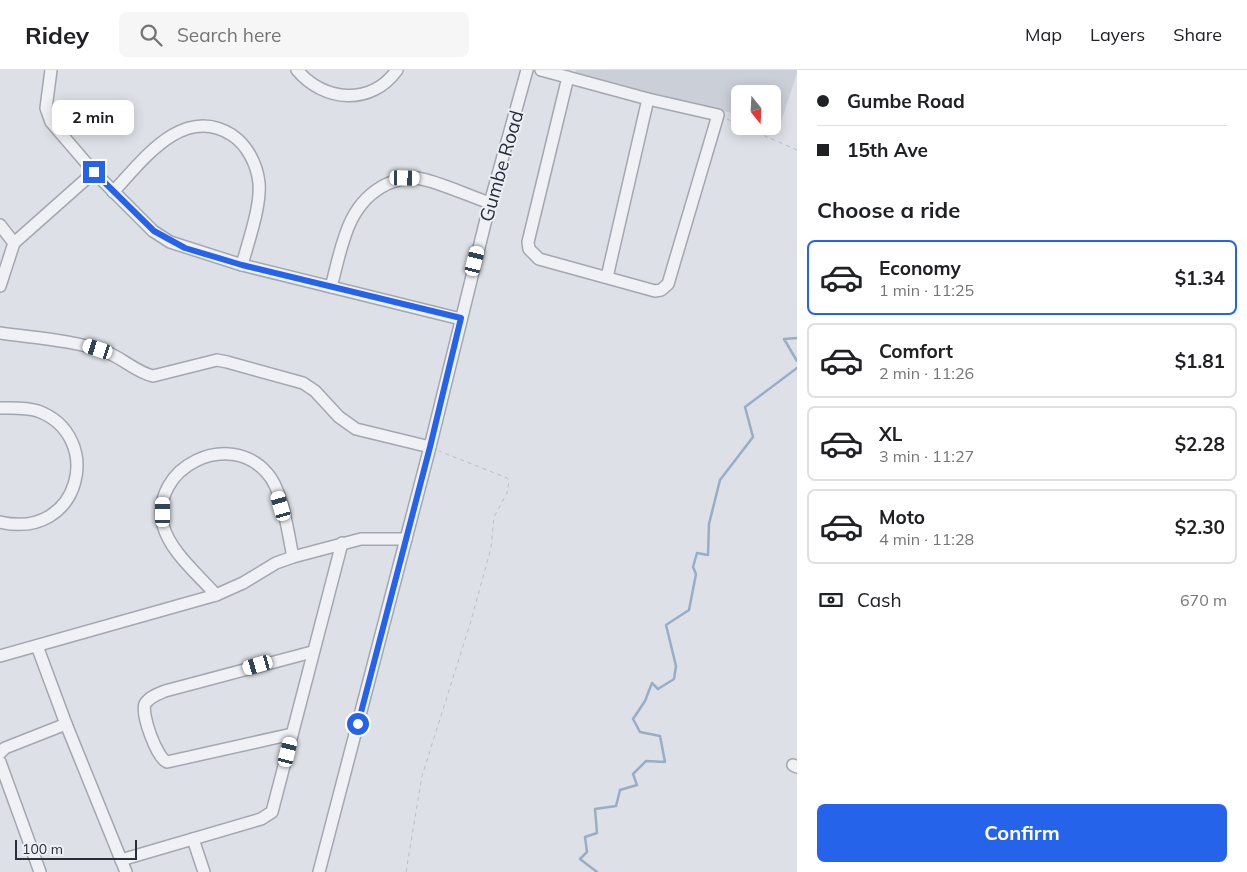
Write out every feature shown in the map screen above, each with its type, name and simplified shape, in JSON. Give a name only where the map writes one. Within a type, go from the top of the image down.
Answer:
[{"type":"street","points":[[51,70],[46,102],[47,113],[51,122],[113,192],[154,231],[170,242],[242,265],[461,318]]},
{"type":"street","points":[[297,70],[318,90],[334,95],[349,96],[365,94],[380,87],[397,70]]},
{"type":"street","name":"Gumbe Road","points":[[318,872],[430,447],[490,203],[527,70]]},
{"type":"street","points":[[541,70],[568,77],[648,99],[718,115],[666,287],[655,291],[539,259],[529,249],[528,242],[568,77]]},
{"type":"street","points":[[607,277],[648,99]]},
{"type":"street","points":[[113,192],[155,148],[172,134],[201,126],[223,130],[240,141],[249,152],[259,183],[258,199],[242,265]]},
{"type":"street","points":[[0,286],[14,243],[94,172]]},
{"type":"street","points":[[331,287],[352,216],[359,205],[374,190],[393,181],[418,178],[490,203]]},
{"type":"street","points":[[0,225],[14,243]]},
{"type":"street","points":[[0,333],[87,346],[108,352],[140,371],[153,376],[217,360],[227,362],[303,383],[315,391],[338,418],[356,429],[430,447]]},
{"type":"street","points":[[0,408],[38,411],[55,421],[68,435],[76,453],[77,473],[72,492],[61,508],[46,520],[34,524],[14,526],[0,522]]},
{"type":"street","points":[[216,595],[174,546],[163,524],[163,500],[168,486],[178,472],[190,463],[203,457],[234,454],[246,457],[269,474],[276,488],[293,556]]},
{"type":"street","points":[[0,656],[216,595],[293,556],[342,543],[380,538],[406,539]]},
{"type":"street","points":[[121,860],[261,819],[272,812],[312,652],[342,543]]},
{"type":"street","points":[[38,646],[66,724],[126,872]]},
{"type":"street","points":[[292,734],[167,762],[159,756],[144,715],[145,705],[150,698],[165,691],[312,652]]},
{"type":"street","points":[[0,753],[5,748],[66,724]]},
{"type":"street","points":[[0,762],[40,872]]},
{"type":"street","points":[[193,839],[204,872]]},
{"type":"path","points":[[718,115],[731,121]]},
{"type":"path","points":[[762,135],[797,150]]},
{"type":"path","points":[[406,872],[422,776],[480,588],[491,548],[494,517],[507,493],[509,482],[507,478],[430,447]]},
{"type":"shaded area","points":[[576,70],[797,70],[781,122],[781,85],[731,85],[731,113],[575,74]]},
{"type":"waterway","points":[[797,338],[784,339],[797,361]]},
{"type":"waterway","points":[[597,872],[580,859],[587,852],[585,837],[597,833],[595,809],[616,806],[620,790],[637,785],[633,774],[646,761],[665,762],[660,736],[640,732],[633,719],[645,701],[652,683],[658,689],[674,679],[676,666],[666,625],[689,610],[696,574],[693,567],[697,553],[708,555],[709,524],[720,480],[753,437],[745,407],[797,368]]},
{"type":"route","points":[[94,172],[154,231],[170,242],[185,248],[242,265],[461,318],[430,447],[358,724]]}]
